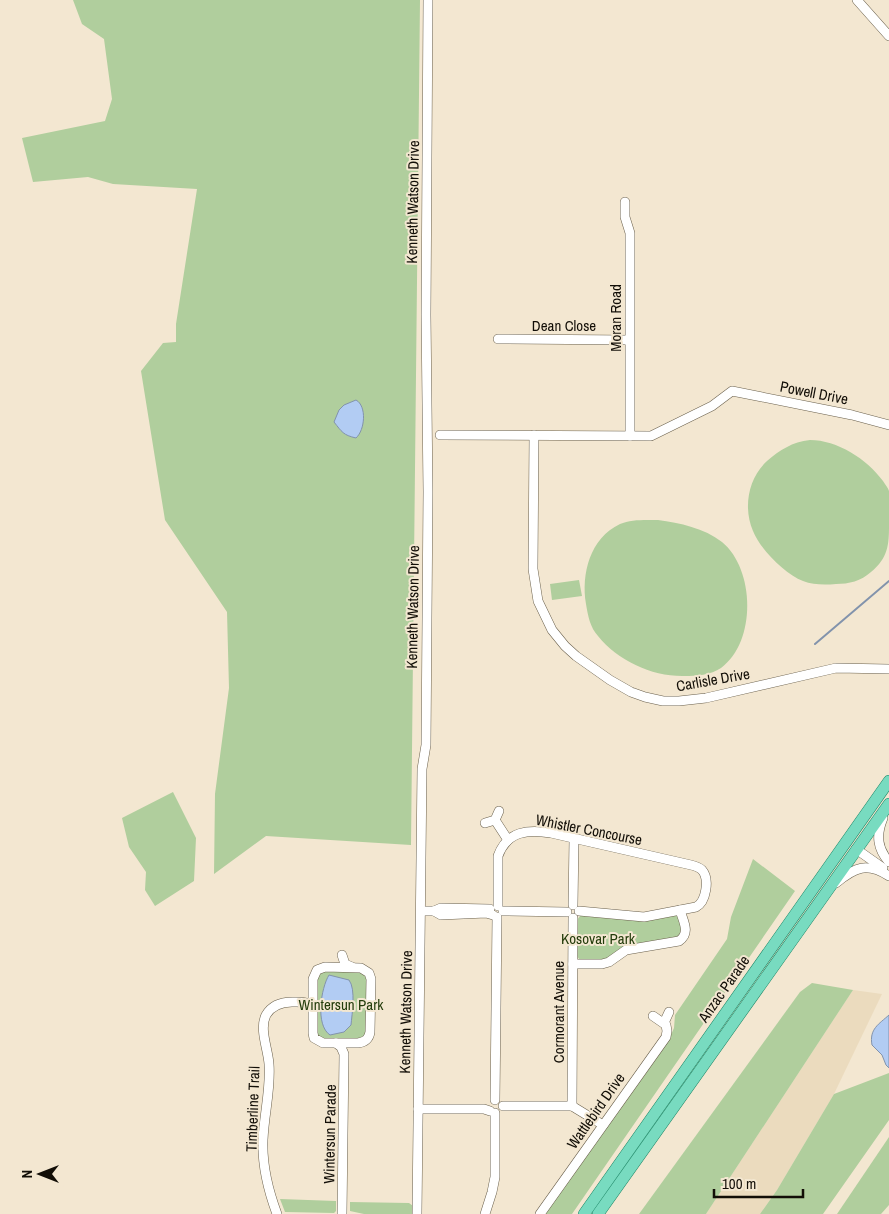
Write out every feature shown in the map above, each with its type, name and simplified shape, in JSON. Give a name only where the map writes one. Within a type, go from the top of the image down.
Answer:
[{"type":"main road","name":"Anzac Parade","points":[[584,1214],[889,781]]},
{"type":"main road","name":"Anzac Parade","points":[[598,1214],[889,804]]},
{"type":"main road","points":[[848,840],[858,847]]},
{"type":"street","name":"Kenneth Watson Drive","points":[[417,1214],[422,769],[426,745],[428,0]]},
{"type":"street","points":[[857,0],[889,36]]},
{"type":"street","name":"Moran Road","points":[[625,202],[625,217],[630,233],[630,436]]},
{"type":"street","name":"Dean Close","points":[[498,339],[630,340]]},
{"type":"street","name":"Powell Drive","points":[[630,436],[651,436],[659,433],[712,406],[732,391],[852,414],[889,425]]},
{"type":"street","points":[[876,422],[889,433]]},
{"type":"street","points":[[440,435],[630,436]]},
{"type":"street","name":"Carlisle Drive","points":[[534,435],[533,569],[538,601],[551,628],[565,646],[610,680],[631,692],[645,697],[663,701],[679,701],[706,698],[838,668],[889,670]]},
{"type":"street","points":[[889,804],[879,826],[878,839],[880,850],[889,862]]},
{"type":"street","points":[[485,823],[495,820],[499,811]]},
{"type":"street","points":[[485,1214],[495,1177],[493,1107],[498,856],[508,840],[495,820]]},
{"type":"street","name":"Whistler Concourse","points":[[508,840],[515,834],[537,830],[698,867],[705,876],[703,901],[696,907],[680,910]]},
{"type":"street","name":"Cormorant Avenue","points":[[572,1106],[574,839]]},
{"type":"street","points":[[858,847],[889,867]]},
{"type":"street","points":[[858,847],[889,875]]},
{"type":"street","points":[[827,892],[847,874],[859,868],[875,869],[889,875]]},
{"type":"street","points":[[421,912],[434,911],[441,915],[497,911],[573,912],[644,917],[680,910],[686,930],[684,937],[680,940],[626,950],[609,962],[602,964],[574,964]]},
{"type":"street","points":[[352,967],[367,970],[370,979],[369,1035],[364,1042],[353,1044],[321,1043],[314,1038],[313,994],[313,978],[315,972],[320,968],[352,967]]},
{"type":"street","points":[[303,1002],[309,1000],[313,994]]},
{"type":"street","name":"Timberline Trail","points":[[277,1214],[267,1182],[263,1151],[269,1076],[264,1024],[266,1015],[276,1005],[285,1002],[303,1002]]},
{"type":"street","points":[[303,1002],[308,1003],[313,1008]]},
{"type":"street","name":"Wattlebird Drive","points":[[540,1214],[666,1037],[667,1028],[664,1022],[669,1012]]},
{"type":"street","points":[[653,1016],[664,1022]]},
{"type":"street","points":[[336,1043],[341,1046],[344,1054]]},
{"type":"street","points":[[344,1054],[346,1048],[353,1044]]},
{"type":"street","name":"Wintersun Parade","points":[[342,1214],[344,1054]]},
{"type":"street","points":[[418,1106],[493,1107],[500,1101],[503,1106],[572,1106],[603,1126]]},
{"type":"shaded area","points":[[853,990],[882,994],[834,1094],[777,1190],[760,1214],[706,1214]]},
{"type":"green space","points":[[73,0],[420,0],[411,845],[266,836],[214,874],[215,794],[229,688],[227,612],[165,520],[141,371],[163,343],[176,342],[176,324],[197,189],[113,184],[88,177],[33,182],[22,138],[105,121],[112,99],[104,39],[82,24]]},
{"type":"green space","points":[[810,440],[831,443],[851,452],[869,465],[889,491],[888,545],[884,556],[877,567],[867,575],[850,583],[819,584],[796,578],[767,553],[756,538],[750,522],[748,503],[755,476],[767,461],[782,450]]},
{"type":"green space","points":[[658,520],[692,527],[715,537],[733,554],[741,569],[746,587],[746,624],[741,641],[733,656],[721,668],[713,672],[694,676],[673,676],[637,666],[606,645],[595,633],[590,621],[586,604],[585,581],[590,558],[601,538],[624,522]]},
{"type":"green space","points":[[579,580],[582,596],[552,600],[550,584]]},
{"type":"green space","points":[[173,792],[196,838],[194,881],[155,906],[145,890],[146,872],[129,847],[122,818]]},
{"type":"green space","points":[[753,859],[795,891],[572,1214],[543,1214],[669,1039],[674,1028],[675,1015],[727,939],[731,917]]},
{"type":"green space","name":"Kosovar Park","points":[[581,915],[676,915],[682,923],[680,936],[606,960],[580,960],[576,955],[576,921]]},
{"type":"green space","name":"Wintersun Park","points":[[322,970],[361,970],[367,974],[367,1032],[362,1039],[323,1039],[317,1036],[317,974]]},
{"type":"green space","points":[[812,983],[853,990],[706,1214],[639,1214],[800,992]]},
{"type":"green space","points":[[889,1073],[889,1120],[823,1214],[760,1214],[777,1190],[834,1094]]},
{"type":"green space","points":[[889,1137],[889,1205],[881,1214],[837,1214]]},
{"type":"green space","points":[[280,1199],[336,1201],[336,1211],[334,1213],[285,1212]]},
{"type":"green space","points":[[350,1202],[409,1203],[413,1206],[413,1214],[364,1214],[350,1211]]},
{"type":"water","points":[[356,400],[362,407],[364,418],[361,430],[356,438],[343,433],[334,422],[339,410],[344,405]]},
{"type":"water","points":[[329,975],[349,980],[353,995],[351,1025],[344,1032],[330,1035],[325,1030],[321,1015],[322,997]]},
{"type":"water","points":[[889,1015],[889,1068],[882,1055],[872,1045],[871,1039],[873,1031],[878,1024]]},
{"type":"waterway","points":[[815,644],[889,581]]}]
